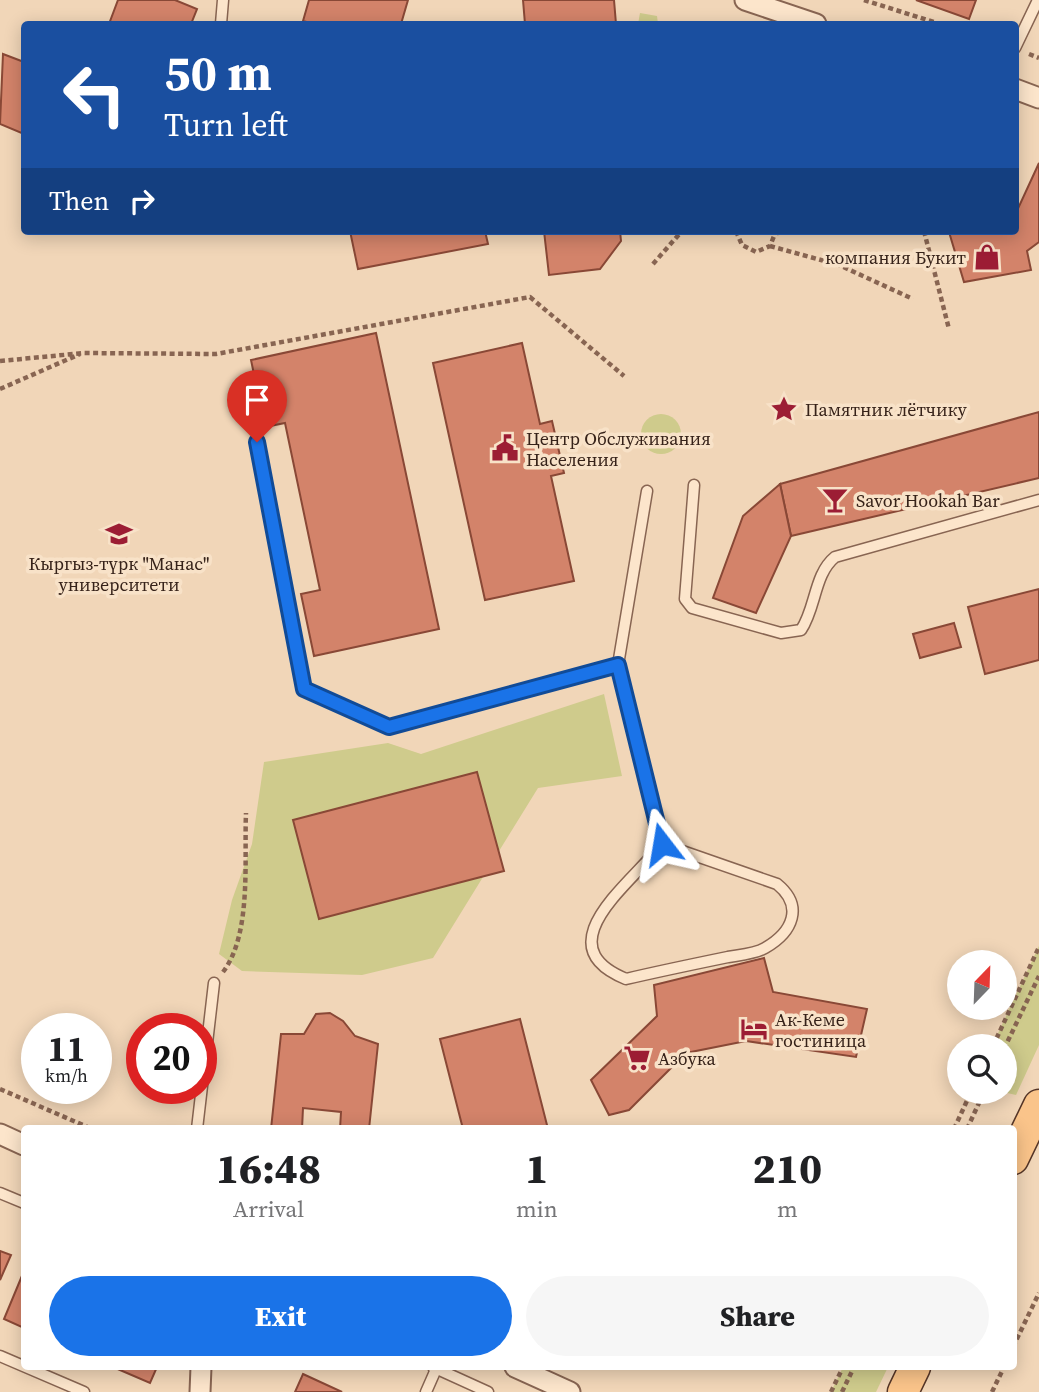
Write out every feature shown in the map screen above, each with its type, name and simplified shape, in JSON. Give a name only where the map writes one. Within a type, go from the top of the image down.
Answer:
[{"type":"main road","points":[[1017,1151],[1039,1105]]},
{"type":"main road","points":[[903,1392],[914,1370]]},
{"type":"street","points":[[744,0],[778,6],[809,21]]},
{"type":"street","points":[[1019,90],[1039,98]]},
{"type":"street","points":[[0,1134],[21,1144]]},
{"type":"street","points":[[200,1392],[201,1370]]},
{"type":"street","points":[[521,1370],[569,1392]]},
{"type":"lane","points":[[221,21],[223,0]]},
{"type":"lane","points":[[1019,40],[1038,0]]},
{"type":"lane","points":[[257,442],[304,689],[389,727],[618,665]]},
{"type":"lane","points":[[694,485],[685,598],[692,608],[781,633],[802,630],[810,617],[822,574],[835,556],[1039,500]]},
{"type":"lane","points":[[647,491],[618,665],[662,844]]},
{"type":"lane","points":[[662,844],[777,884],[788,893],[793,905],[791,920],[782,935],[763,950],[626,979],[606,971],[594,958],[590,943],[592,928],[600,914],[662,844]]},
{"type":"lane","points":[[197,1125],[214,983]]},
{"type":"lane","points":[[0,1193],[21,1202]]},
{"type":"lane","points":[[0,1356],[21,1365]]},
{"type":"lane","points":[[33,1370],[84,1392]]},
{"type":"lane","points":[[425,1392],[434,1370]]},
{"type":"lane","points":[[441,1370],[488,1392]]},
{"type":"path","points":[[864,0],[930,21]]},
{"type":"path","points":[[653,264],[678,235]]},
{"type":"path","points":[[738,235],[742,245],[748,250],[756,252],[770,246],[839,265],[913,299]]},
{"type":"path","points":[[770,246],[775,235]]},
{"type":"path","points":[[925,235],[949,329]]},
{"type":"path","points":[[0,361],[84,352],[216,354],[530,297],[624,376]]},
{"type":"path","points":[[0,389],[84,352]]},
{"type":"path","points":[[214,983],[233,957],[242,918],[246,813]]},
{"type":"path","points":[[999,1034],[1039,947]]},
{"type":"path","points":[[1011,1034],[1039,976]]},
{"type":"path","points":[[0,1089],[83,1125]]},
{"type":"path","points":[[956,1125],[965,1104]]},
{"type":"path","points":[[969,1125],[978,1104]]},
{"type":"path","points":[[1017,1339],[1039,1293]]},
{"type":"path","points":[[831,1392],[842,1370]]},
{"type":"path","points":[[842,1392],[853,1370]]},
{"type":"path","points":[[992,1392],[1003,1370]]},
{"type":"shaded area","points":[[640,13],[657,16],[658,21],[639,21]]},
{"type":"shaded area","points":[[661,414],[675,420],[681,434],[675,448],[661,454],[647,448],[641,434],[647,420]]},
{"type":"shaded area","points":[[604,694],[622,776],[538,788],[433,958],[362,975],[242,971],[219,954],[232,900],[252,844],[264,762],[388,743],[421,754]]},
{"type":"shaded area","points":[[1039,946],[1039,1045],[1017,1093],[1017,1034],[998,1034],[1004,1020],[1017,1020],[1017,993]]},
{"type":"shaded area","points":[[842,1370],[887,1370],[876,1392],[831,1392]]},
{"type":"building","points":[[118,0],[175,0],[197,9],[192,21],[110,21]]},
{"type":"building","points":[[309,0],[408,0],[402,21],[303,21]]},
{"type":"building","points":[[523,0],[614,0],[616,21],[525,21]]},
{"type":"building","points":[[916,0],[976,0],[969,19]]},
{"type":"building","points":[[3,54],[21,61],[21,133],[0,124]]},
{"type":"building","points":[[1039,163],[1039,242],[1027,251],[1031,270],[964,282],[950,235],[1019,235],[1019,206]]},
{"type":"building","points":[[351,235],[486,235],[488,244],[358,269]]},
{"type":"building","points":[[544,235],[620,235],[621,241],[600,269],[549,275]]},
{"type":"building","points":[[376,333],[439,629],[314,656],[301,594],[320,590],[285,423],[265,427],[251,360]]},
{"type":"building","name":"Центр Обслуживания Населения","points":[[522,343],[540,424],[552,421],[564,473],[551,476],[574,581],[485,600],[433,363]]},
{"type":"building","points":[[1039,412],[1039,478],[791,536],[780,484]]},
{"type":"building","points":[[780,484],[791,536],[756,613],[713,598],[743,516]]},
{"type":"building","points":[[1039,589],[1039,660],[985,674],[968,607]]},
{"type":"building","points":[[954,623],[961,647],[920,658],[913,634]]},
{"type":"building","points":[[477,772],[504,871],[319,919],[293,820]]},
{"type":"building","name":"Ак-Кеме гостиница","points":[[764,958],[773,992],[867,1009],[856,1057],[746,1041],[686,1053],[629,1110],[609,1115],[591,1080],[657,1016],[654,985]]},
{"type":"building","points":[[330,1013],[343,1021],[355,1036],[378,1044],[369,1125],[340,1125],[341,1112],[303,1108],[302,1125],[271,1125],[281,1034],[304,1034],[316,1014]]},
{"type":"building","points":[[520,1019],[547,1125],[462,1125],[440,1039]]},
{"type":"building","points":[[0,1251],[11,1255],[0,1280]]},
{"type":"building","points":[[21,1278],[21,1327],[4,1319]]},
{"type":"building","points":[[120,1370],[156,1370],[150,1383]]},
{"type":"building","points":[[303,1374],[342,1392],[295,1392]]},
{"type":"place","name":"компания Букит","points":[[987,257]]},
{"type":"place","name":"Памятник лётчику","points":[[784,409]]},
{"type":"place","name":"Центр Обслуживания Населения","points":[[505,448]]},
{"type":"place","name":"Savor Hookah Bar","points":[[835,500]]},
{"type":"place","name":"Кыргыз-түрк \"Манас\" университети","points":[[119,534]]},
{"type":"place","name":"Ак-Кеме гостиница","points":[[754,1029]]},
{"type":"place","name":"Азбука","points":[[637,1058]]},
{"type":"route","points":[[257,442],[304,689],[389,727],[618,665],[662,844]]}]
